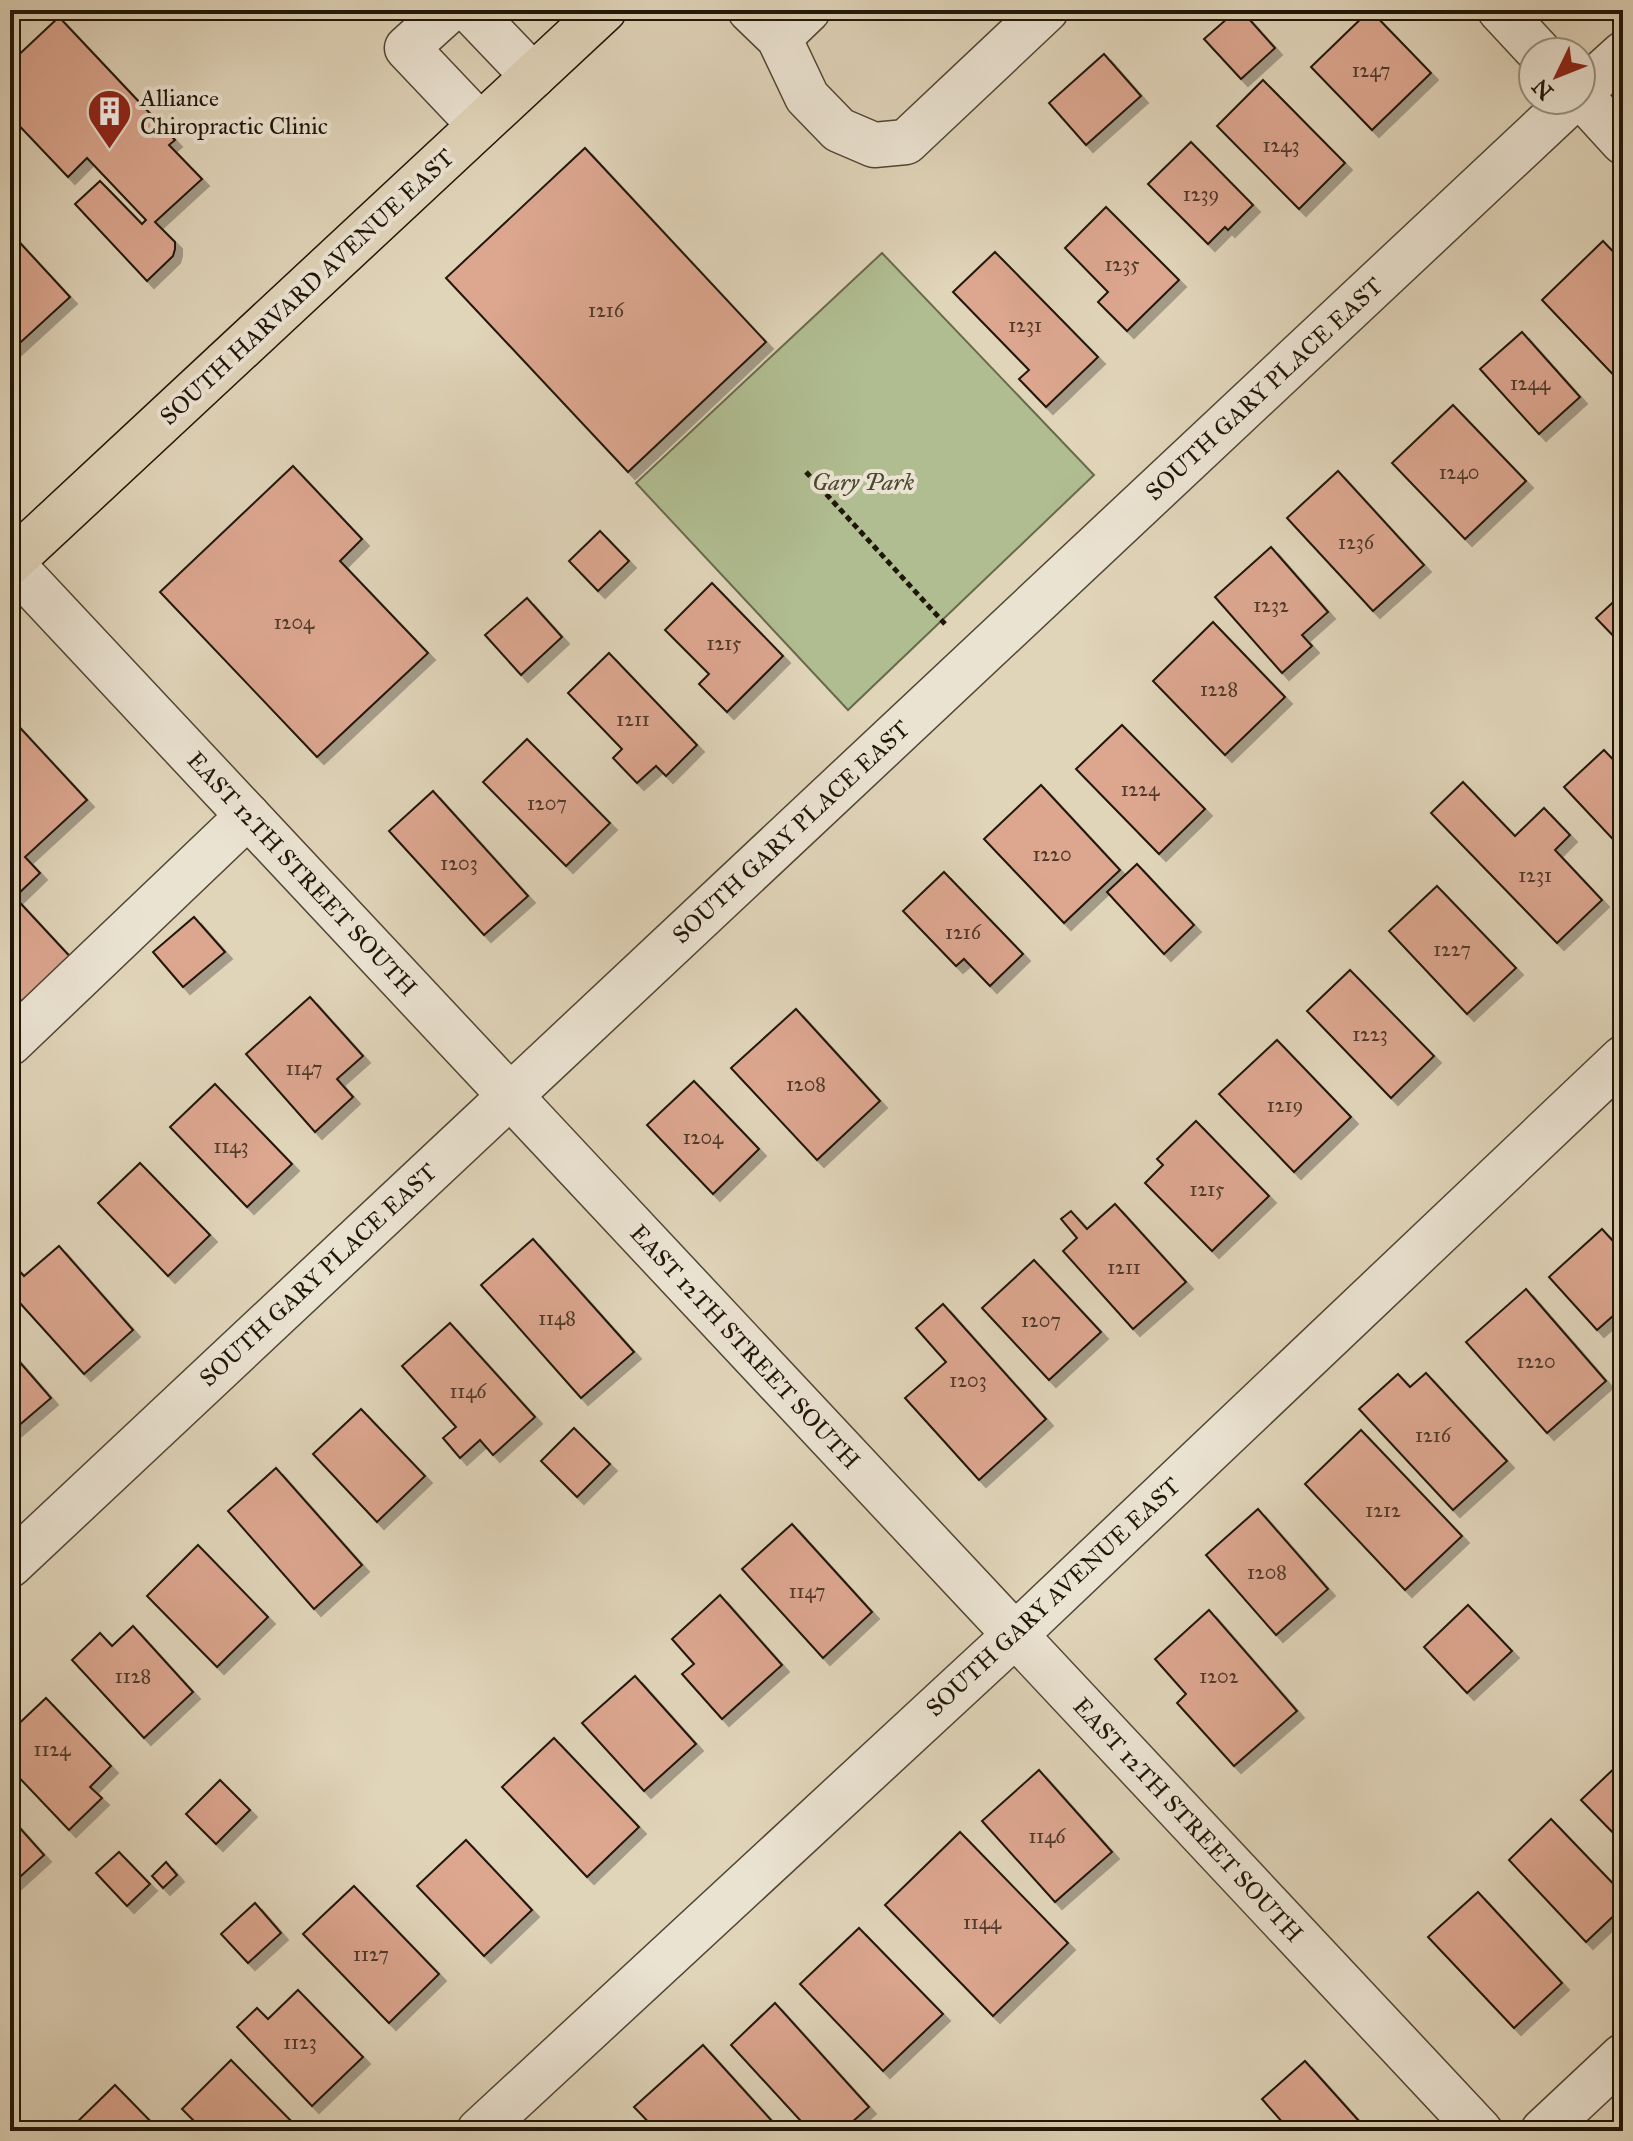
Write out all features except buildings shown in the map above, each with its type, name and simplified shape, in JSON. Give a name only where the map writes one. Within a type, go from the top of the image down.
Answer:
[{"type":"main road","name":"SOUTH HARVARD AVENUE EAST","points":[[10,563],[604,10]]},
{"type":"street","points":[[449,10],[407,48],[480,125]]},
{"type":"street","points":[[470,10],[533,76]]},
{"type":"street","points":[[779,19],[807,97],[839,130],[874,145],[906,142],[1046,10]]},
{"type":"street","points":[[1500,10],[1524,36]]},
{"type":"street","points":[[1597,79],[1623,54]]},
{"type":"street","points":[[1597,112],[1623,142]]},
{"type":"street","name":"SOUTH GARY PLACE EAST","points":[[10,1565],[1555,116]]},
{"type":"street","name":"EAST 12TH STREET SOUTH","points":[[10,563],[1480,2131]]},
{"type":"street","points":[[10,1043],[248,816]]},
{"type":"street","name":"SOUTH GARY AVENUE EAST","points":[[479,2131],[1015,1635],[1623,1058]]},
{"type":"street","points":[[1543,2131],[1623,2056]]},
{"type":"path","points":[[806,472],[948,628]]},
{"type":"green space","name":"Gary Park","points":[[882,253],[1094,475],[848,710],[636,483]]},
{"type":"place","name":"Alliance Chiropractic Clinic","points":[[109,151]]}]
